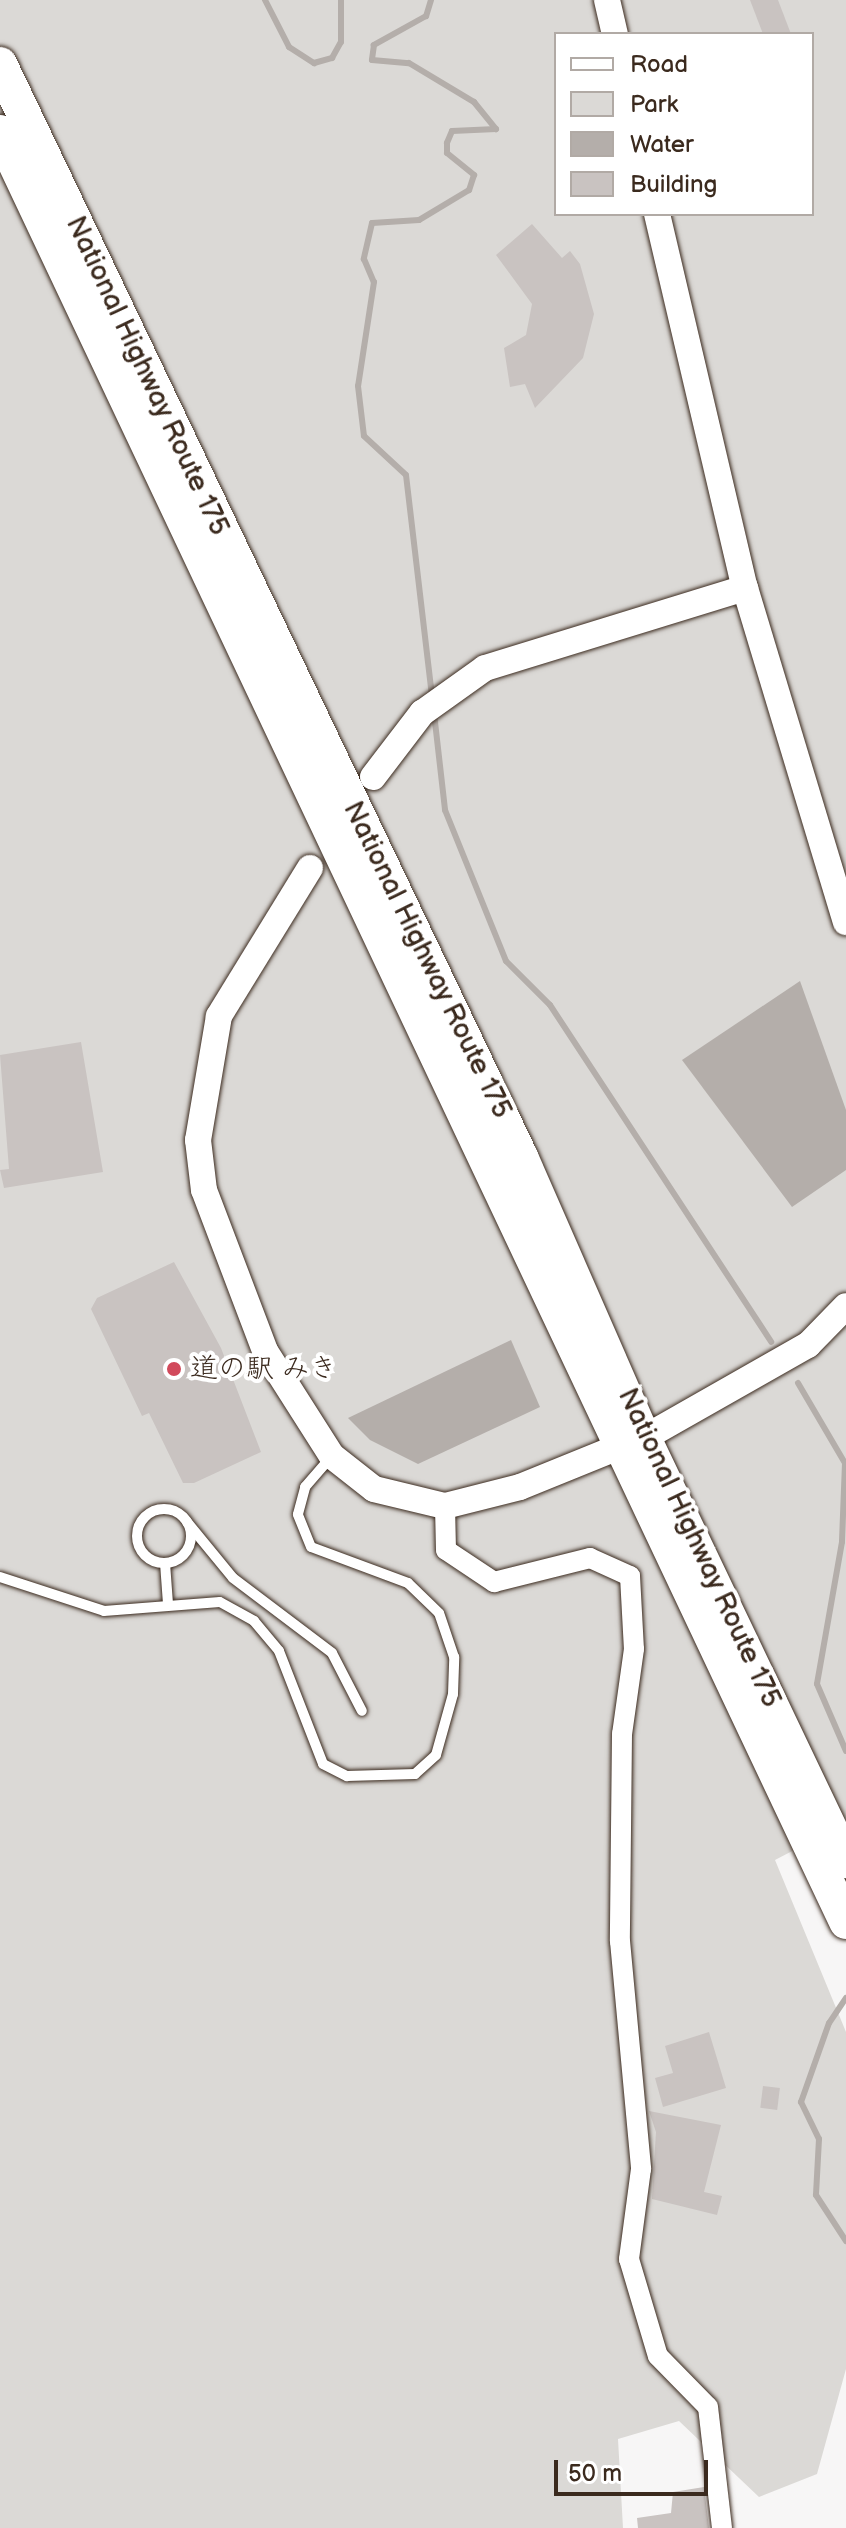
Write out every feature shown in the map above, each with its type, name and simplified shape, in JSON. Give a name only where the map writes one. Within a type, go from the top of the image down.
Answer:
[{"type":"highway","name":"National Highway Route 175","points":[[0,64],[521,1157],[632,1442],[846,1922]]},
{"type":"highway","name":"National Highway Route 175","points":[[0,132],[632,1442],[846,1861]]},
{"type":"street","points":[[607,0],[615,32]]},
{"type":"street","points":[[657,216],[745,588],[846,922]]},
{"type":"street","points":[[373,777],[422,713],[485,668],[745,588]]},
{"type":"street","points":[[310,868],[219,1016],[198,1140],[204,1190],[265,1351],[332,1456],[374,1489],[445,1506],[520,1487],[632,1442],[808,1345],[846,1306]]},
{"type":"street","points":[[445,1506],[446,1550],[494,1582],[590,1558],[630,1576],[634,1649],[622,1734],[620,1941],[641,2169],[629,2259],[658,2356],[708,2407],[722,2528]]},
{"type":"lane","points":[[0,1577],[104,1611],[220,1602],[254,1621],[279,1651],[323,1764],[347,1776],[415,1774],[436,1755],[453,1694],[454,1657],[439,1613],[408,1583],[311,1547],[298,1514],[305,1487],[332,1456]]},
{"type":"lane","points":[[165,1563],[143,1552],[142,1521],[164,1509],[187,1522],[233,1578],[332,1653],[362,1711]]},
{"type":"lane","points":[[165,1563],[188,1549],[187,1522]]},
{"type":"lane","points":[[165,1563],[168,1604]]},
{"type":"green space","points":[[0,0],[846,0],[846,1823],[775,1860],[846,2032],[846,2369],[817,2474],[759,2497],[679,2421],[618,2439],[623,2528],[0,2528]]},
{"type":"water","points":[[800,981],[846,1110],[846,1170],[792,1207],[682,1060]]},
{"type":"water","points":[[511,1340],[540,1407],[418,1464],[370,1440],[348,1418]]},
{"type":"building","points":[[750,0],[778,0],[790,32],[762,32]]},
{"type":"building","points":[[532,224],[562,258],[570,251],[580,264],[594,314],[583,358],[535,408],[525,384],[510,387],[504,348],[526,335],[532,304],[496,255]]},
{"type":"building","points":[[81,1042],[103,1172],[4,1188],[0,1170],[9,1169],[0,1055]]},
{"type":"building","name":"道の駅 みき","points":[[174,1262],[221,1348],[261,1452],[194,1483],[183,1483],[149,1413],[142,1416],[91,1309],[97,1298]]},
{"type":"building","points":[[709,2032],[726,2088],[663,2107],[655,2078],[673,2073],[665,2046]]},
{"type":"building","points":[[763,2086],[780,2088],[777,2110],[760,2108]]},
{"type":"building","points":[[649,2111],[721,2125],[704,2192],[722,2196],[717,2215],[652,2199],[656,2132]]},
{"type":"building","points":[[704,2487],[709,2528],[638,2528],[637,2518],[671,2513],[673,2492]]},
{"type":"waterway","points":[[265,0],[289,47],[314,63],[332,58],[341,42],[341,0]]},
{"type":"waterway","points":[[431,0],[426,16],[374,45],[372,60],[409,63],[474,102],[496,129],[452,131],[447,153],[474,175],[469,190],[419,220],[372,223],[364,259],[374,282],[358,386],[364,436],[406,475],[432,698]]},
{"type":"waterway","points":[[434,713],[445,810],[506,961],[550,1005],[771,1342]]},
{"type":"waterway","points":[[798,1383],[845,1463],[842,1542],[817,1684],[846,1751]]},
{"type":"waterway","points":[[846,1998],[829,2023],[801,2102],[819,2139],[816,2195],[846,2241]]},
{"type":"place","name":"道の駅 みき","points":[[174,1369]]}]
